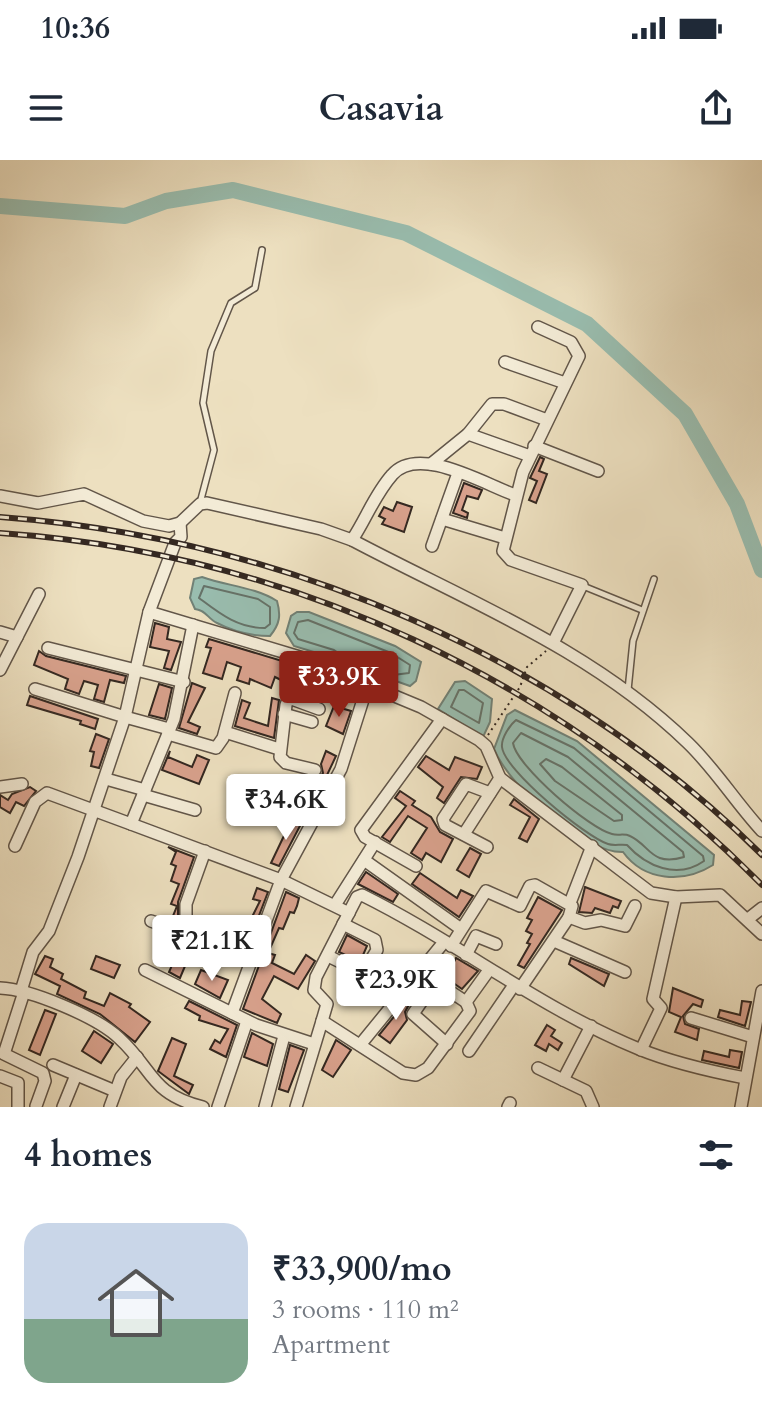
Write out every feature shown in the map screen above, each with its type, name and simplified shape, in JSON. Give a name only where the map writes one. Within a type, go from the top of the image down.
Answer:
[{"type":"street","points":[[538,327],[565,338],[578,349],[579,356],[532,451],[515,495],[505,538],[506,558],[582,585],[554,641]]},
{"type":"street","points":[[505,362],[565,383]]},
{"type":"street","points":[[431,464],[468,434],[487,407],[497,403],[547,420]]},
{"type":"street","points":[[468,434],[598,471]]},
{"type":"street","points":[[352,540],[381,490],[399,468],[410,463],[431,464],[515,495]]},
{"type":"street","points":[[432,546],[458,473]]},
{"type":"street","points":[[0,496],[38,503],[84,494],[154,524],[180,523],[200,504],[225,505],[352,540],[554,641],[628,691],[688,742],[721,777],[762,831]]},
{"type":"street","points":[[442,519],[505,538]]},
{"type":"street","points":[[0,1076],[18,1083],[18,1104],[38,1106],[45,1081],[43,1073],[4,1054],[33,952],[49,931],[106,779],[137,672],[149,612],[175,543],[181,537],[180,523]]},
{"type":"street","points":[[0,670],[39,594]]},
{"type":"street","points":[[149,612],[303,658],[442,719],[483,743],[500,778],[651,893],[676,897],[720,895],[762,934]]},
{"type":"street","points":[[131,824],[184,682],[193,625]]},
{"type":"street","points":[[0,632],[17,637]]},
{"type":"street","points":[[48,648],[184,682]]},
{"type":"street","points":[[303,658],[284,714],[279,749],[280,757],[286,763],[315,770]]},
{"type":"street","points":[[232,1013],[281,880],[341,769],[368,684]]},
{"type":"street","points":[[35,689],[168,731],[211,749],[219,745],[225,732],[235,693]]},
{"type":"street","points":[[289,698],[319,709]]},
{"type":"street","points":[[284,714],[312,722]]},
{"type":"street","points":[[416,866],[363,834],[362,826],[442,719]]},
{"type":"street","points":[[225,732],[279,749]]},
{"type":"street","points":[[464,834],[500,778]]},
{"type":"street","points":[[106,779],[195,810]]},
{"type":"street","points":[[0,787],[22,784]]},
{"type":"street","points":[[487,847],[443,822],[446,812],[466,784],[490,793]]},
{"type":"street","points":[[15,846],[40,795],[55,795],[281,880],[335,905],[346,918],[375,940],[377,950],[363,973],[328,956]]},
{"type":"street","points":[[259,799],[283,804],[311,820]]},
{"type":"street","points":[[335,905],[375,842]]},
{"type":"street","points":[[469,1051],[569,917],[570,903],[592,846]]},
{"type":"street","points":[[205,851],[184,910],[190,924],[257,951]]},
{"type":"street","points":[[364,860],[461,929]]},
{"type":"street","points":[[360,1045],[461,929],[486,891],[520,906],[530,886],[535,885],[570,903]]},
{"type":"street","points":[[296,1107],[327,1004],[314,990],[314,984],[357,897],[362,895],[517,987],[641,1050],[673,1062],[745,1078]]},
{"type":"street","points":[[641,1050],[661,1008],[653,999],[676,897]]},
{"type":"street","points":[[569,917],[585,923],[601,920],[623,927],[635,906]]},
{"type":"street","points":[[748,919],[762,908]]},
{"type":"street","points":[[151,921],[181,932],[190,924]]},
{"type":"street","points":[[466,955],[476,936],[496,944]]},
{"type":"street","points":[[554,941],[625,972]]},
{"type":"street","points":[[145,970],[247,1021],[314,1044]]},
{"type":"street","points":[[466,1002],[489,970]]},
{"type":"street","points":[[322,1021],[411,1076],[428,1068],[469,1014],[466,1002],[421,972]]},
{"type":"street","points":[[435,982],[413,1014],[447,1044]]},
{"type":"street","points":[[0,988],[22,992],[104,1027],[137,1057],[163,1092],[201,1107]]},
{"type":"street","points":[[741,1107],[762,991]]},
{"type":"street","points":[[691,1018],[753,1037]]},
{"type":"street","points":[[218,1107],[247,1021]]},
{"type":"street","points":[[563,1080],[591,1026]]},
{"type":"street","points":[[265,1107],[284,1036]]},
{"type":"street","points":[[110,1107],[115,1091],[137,1057]]},
{"type":"street","points":[[53,1065],[115,1091]]},
{"type":"street","points":[[538,1068],[586,1091],[593,1107]]},
{"type":"street","points":[[63,1107],[76,1075]]},
{"type":"lane","points":[[200,504],[214,450],[203,403],[211,351],[225,311],[231,303],[255,288],[262,250]]},
{"type":"lane","points":[[628,691],[633,641],[654,579]]},
{"type":"lane","points":[[582,585],[642,610]]},
{"type":"path","points":[[483,743],[520,687],[527,667],[542,657],[554,641]]},
{"type":"water","points":[[202,577],[260,593],[277,601],[279,619],[270,636],[230,629],[195,609],[190,598],[194,579]]},
{"type":"water","points":[[297,612],[309,612],[395,646],[421,662],[416,681],[410,686],[396,681],[385,685],[344,667],[330,657],[294,646],[286,633],[291,616]]},
{"type":"water","points":[[465,681],[492,699],[490,722],[483,737],[438,709],[455,682]]},
{"type":"water","points":[[515,710],[577,741],[714,855],[713,865],[677,877],[653,874],[632,862],[623,852],[588,842],[549,815],[515,781],[494,749],[507,715]]},
{"type":"building","points":[[540,457],[544,459],[539,471],[547,474],[536,503],[529,500],[537,481],[530,478]]},
{"type":"building","points":[[464,483],[482,490],[478,499],[467,496],[462,510],[468,513],[467,518],[453,513]]},
{"type":"building","points":[[397,502],[412,507],[404,532],[382,524],[385,519],[379,516],[384,507],[393,511]]},
{"type":"building","points":[[155,623],[169,627],[167,639],[181,642],[171,670],[164,668],[169,651],[150,647]]},
{"type":"building","points":[[209,639],[292,664],[285,682],[275,677],[271,688],[250,679],[249,684],[237,680],[241,667],[227,662],[222,679],[203,673],[211,648],[206,647]]},
{"type":"building","points":[[39,651],[46,656],[126,676],[124,683],[110,680],[104,702],[94,699],[98,685],[84,681],[79,694],[65,689],[68,679],[34,665]]},
{"type":"building","points":[[192,683],[205,688],[188,722],[200,727],[197,734],[179,728]]},
{"type":"building","points":[[159,684],[172,688],[165,719],[149,715]]},
{"type":"building","points":[[30,696],[98,719],[95,729],[80,724],[81,721],[27,705]]},
{"type":"building","points":[[272,698],[279,700],[274,738],[235,726],[242,700],[250,703],[244,718],[268,726]]},
{"type":"building","points":[[334,706],[351,711],[343,734],[326,726]]},
{"type":"building","points":[[96,734],[109,739],[99,768],[91,766],[94,752],[90,751]]},
{"type":"building","points":[[170,751],[168,757],[192,767],[197,755],[209,760],[199,784],[162,770]]},
{"type":"building","points":[[326,751],[336,756],[319,792],[311,788],[323,773],[321,764]]},
{"type":"building","points":[[426,756],[449,770],[455,757],[482,767],[477,779],[461,777],[444,803],[437,798],[443,787],[418,767]]},
{"type":"building","points":[[30,787],[36,791],[24,806],[16,802],[10,813],[0,807],[0,795],[8,800],[12,794]]},
{"type":"building","points":[[400,791],[415,801],[412,805],[431,817],[440,832],[453,839],[441,862],[426,853],[422,860],[411,853],[427,828],[408,816],[390,842],[382,837],[406,806],[395,798]]},
{"type":"building","points":[[514,799],[539,819],[527,842],[519,838],[530,817],[510,805]]},
{"type":"building","points":[[292,819],[301,824],[279,866],[271,863]]},
{"type":"building","points":[[168,847],[194,857],[178,902],[178,918],[173,916],[177,906],[171,904],[179,884],[171,881],[176,866],[171,864],[176,852]]},
{"type":"building","points":[[470,848],[481,854],[469,877],[457,870]]},
{"type":"building","points":[[366,872],[398,894],[393,902],[358,884]]},
{"type":"building","points":[[420,873],[457,898],[461,890],[473,896],[459,917],[412,884]]},
{"type":"building","points":[[585,887],[621,901],[618,908],[613,906],[610,913],[595,908],[592,913],[579,912]]},
{"type":"building","points":[[257,888],[268,892],[250,939],[220,926],[224,917],[247,927],[260,901],[253,899]]},
{"type":"building","points":[[286,892],[299,898],[294,913],[290,912],[283,929],[279,928],[268,953],[275,955],[272,963],[294,974],[306,955],[315,961],[298,989],[274,976],[262,999],[281,1014],[277,1023],[243,1009]]},
{"type":"building","points":[[538,897],[562,910],[524,968],[518,965],[532,934],[526,931],[532,920],[527,918]]},
{"type":"building","points":[[193,933],[198,935],[180,978],[169,972],[183,940]]},
{"type":"building","points":[[347,935],[367,946],[360,962],[339,952]]},
{"type":"building","points":[[45,956],[53,959],[50,967],[63,974],[61,979],[86,992],[84,998],[104,1006],[110,993],[131,1004],[129,1007],[150,1022],[135,1042],[100,1014],[57,994],[60,986],[35,974]]},
{"type":"building","points":[[96,956],[120,965],[114,978],[91,969]]},
{"type":"building","points":[[386,956],[403,966],[395,977],[390,974],[377,991],[365,981]]},
{"type":"building","points":[[444,956],[454,962],[456,958],[478,971],[462,989],[433,969]]},
{"type":"building","points":[[571,958],[609,974],[604,986],[569,964]]},
{"type":"building","points":[[201,970],[228,980],[220,998],[195,984]]},
{"type":"building","points":[[419,986],[405,1012],[407,1020],[390,1043],[379,1035]]},
{"type":"building","points":[[673,988],[703,1000],[701,1007],[693,1004],[683,1016],[685,1024],[699,1029],[697,1040],[675,1032],[681,1017],[669,1012]]},
{"type":"building","points":[[189,1001],[237,1025],[226,1057],[210,1049],[215,1040],[220,1043],[228,1029],[199,1020],[200,1016],[185,1008]]},
{"type":"building","points":[[742,1001],[751,1002],[745,1026],[718,1017],[720,1010],[740,1015]]},
{"type":"building","points":[[45,1010],[56,1014],[40,1055],[29,1050]]},
{"type":"building","points":[[547,1025],[555,1030],[551,1036],[562,1043],[558,1050],[549,1044],[546,1051],[535,1045]]},
{"type":"building","points":[[94,1031],[113,1044],[101,1063],[82,1051]]},
{"type":"building","points":[[252,1033],[273,1044],[267,1066],[244,1057]]},
{"type":"building","points":[[172,1038],[186,1044],[174,1076],[193,1085],[189,1094],[158,1071]]},
{"type":"building","points":[[336,1040],[351,1050],[333,1077],[322,1070]]},
{"type":"building","points":[[290,1045],[304,1050],[288,1092],[279,1089]]},
{"type":"building","points":[[730,1050],[742,1052],[739,1068],[702,1060],[704,1051],[729,1057]]},
{"type":"waterway","points":[[0,206],[125,216],[166,201],[233,190],[406,233],[587,324],[685,414],[737,504],[762,570]]},
{"type":"railway","points":[[0,517],[105,529],[209,551],[312,581],[411,619],[507,666],[598,721],[683,784],[762,855]]},
{"type":"railway","points":[[0,533],[107,545],[212,567],[314,599],[413,639],[507,688],[598,746],[683,812],[762,885]]}]
